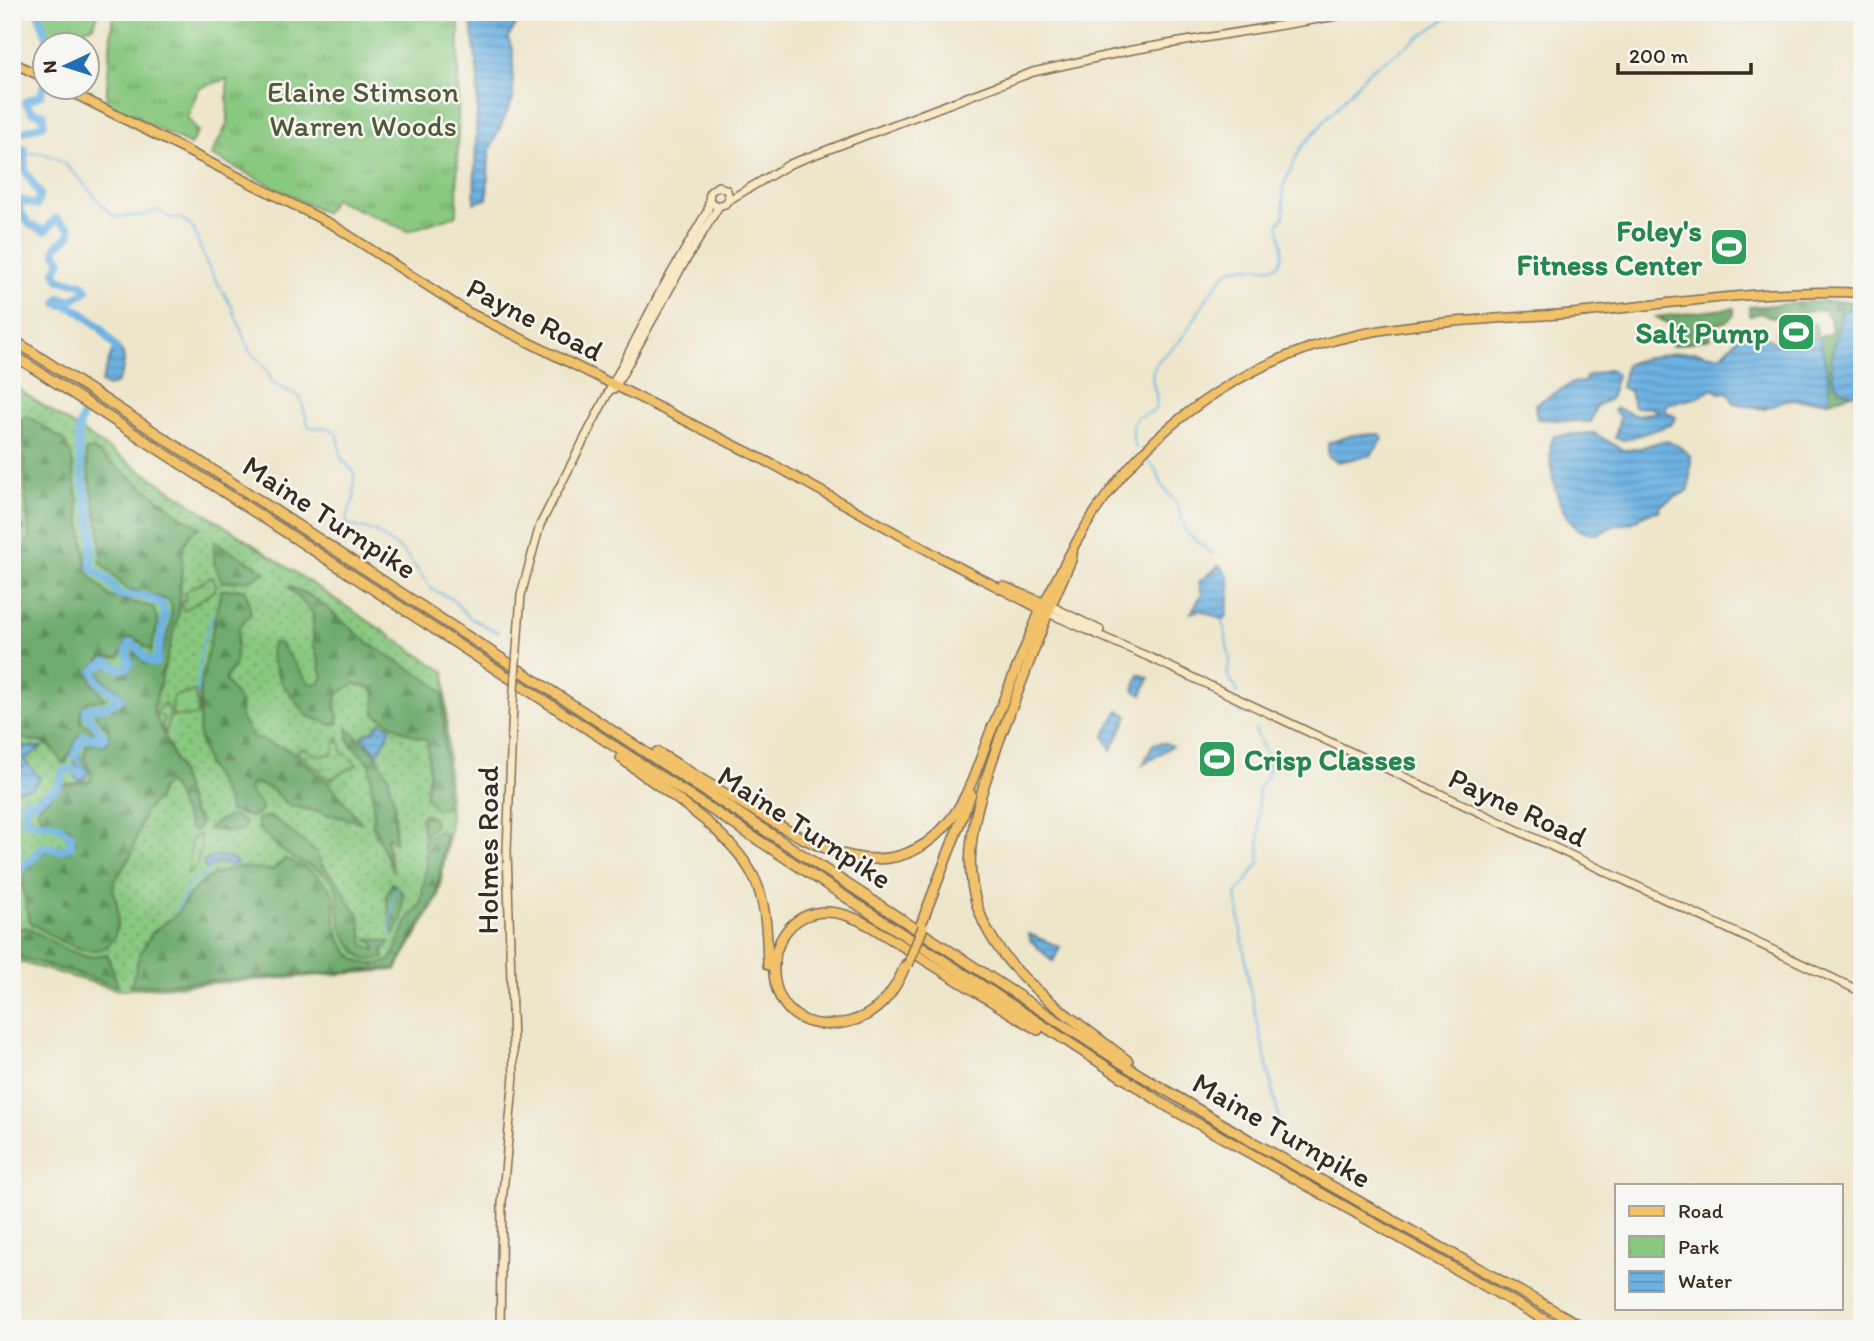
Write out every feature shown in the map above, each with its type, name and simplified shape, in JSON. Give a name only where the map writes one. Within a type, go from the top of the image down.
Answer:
[{"type":"highway","name":"Maine Turnpike","points":[[12,340],[1168,1093],[1587,1329]]},
{"type":"highway","name":"Maine Turnpike","points":[[12,354],[1068,1042],[1220,1138],[1561,1329]]},
{"type":"highway","points":[[563,699],[802,839],[835,854],[866,860],[908,852],[942,829],[966,794],[992,727],[1046,608]]},
{"type":"highway","points":[[579,724],[716,832],[745,862],[762,900],[770,979],[778,999],[792,1014],[820,1027],[841,1026],[861,1020],[879,1009],[894,994],[1001,734],[1046,608]]},
{"type":"highway","points":[[922,927],[967,807],[992,727]]},
{"type":"highway","points":[[1001,734],[976,818],[971,846],[972,886],[987,932],[1006,961],[1024,980],[1168,1093]]},
{"type":"highway","points":[[907,964],[892,993],[877,1008],[854,1021],[828,1025],[808,1021],[790,1010],[778,993],[772,973],[778,942],[792,925],[820,912],[841,913],[870,926],[1054,1040],[1068,1042]]},
{"type":"main road","points":[[12,62],[32,72]]},
{"type":"main road","name":"Payne Road","points":[[91,102],[320,218],[468,312],[774,465],[990,582],[1046,608]]},
{"type":"main road","points":[[1046,608],[1072,559],[1073,550],[1114,485],[1169,428],[1238,380],[1310,348],[1361,334],[1438,324],[1781,295],[1862,293]]},
{"type":"street","points":[[614,387],[719,206],[729,196],[790,164],[1033,72],[1144,48],[1361,12]]},
{"type":"street","points":[[614,387],[711,202],[710,192],[715,187],[721,187],[729,196]]},
{"type":"street","points":[[711,202],[719,206]]},
{"type":"street","name":"Holmes Road","points":[[500,1329],[502,1203],[514,1076],[507,849],[521,595],[540,525],[614,387]]},
{"type":"street","name":"Payne Road","points":[[1046,608],[1862,992]]},
{"type":"green space","points":[[40,12],[99,12],[93,26],[77,32],[48,32]]},
{"type":"green space","name":"Elaine Stimson Warren Woods","points":[[113,12],[459,12],[457,215],[408,231],[334,199],[325,213],[211,155],[228,123],[227,79],[199,88],[187,118],[198,131],[190,145],[106,102]]},
{"type":"green space","points":[[1823,301],[1862,302],[1862,308],[1849,308],[1842,316],[1833,360],[1834,380],[1840,388],[1852,394],[1829,401],[1829,380],[1819,337],[1832,333],[1830,318],[1823,309],[1776,318],[1760,313],[1750,316],[1749,307]]},
{"type":"green space","points":[[1734,308],[1734,315],[1727,321],[1710,326],[1710,338],[1672,346],[1670,325],[1656,317]]},
{"type":"green space","name":"Salt Pump","points":[[1815,324],[1817,334],[1777,341],[1775,331]]},
{"type":"green space","points":[[12,385],[445,672],[450,827],[438,898],[396,970],[119,990],[12,960]]},
{"type":"green space","points":[[28,416],[63,440],[71,454],[88,573],[110,597],[153,607],[158,623],[151,651],[135,638],[129,638],[119,658],[103,657],[91,668],[91,681],[105,699],[88,702],[82,707],[81,721],[96,732],[79,734],[66,763],[62,763],[45,743],[27,740],[12,732],[12,552],[23,549],[30,537],[21,420]]},
{"type":"green space","points":[[93,449],[184,518],[201,527],[192,532],[183,546],[179,612],[153,710],[179,769],[192,812],[201,822],[196,831],[190,829],[172,786],[167,784],[161,788],[158,798],[145,811],[131,855],[113,884],[118,913],[115,935],[107,946],[96,950],[69,944],[30,922],[23,883],[28,865],[43,853],[71,851],[76,842],[70,828],[41,818],[37,808],[64,785],[90,781],[92,774],[84,757],[86,745],[90,742],[104,746],[110,739],[107,728],[92,711],[120,707],[125,699],[120,691],[103,679],[99,670],[104,666],[128,673],[132,668],[134,652],[145,664],[158,666],[171,623],[172,605],[168,600],[125,588],[101,562],[100,532],[86,461],[86,450]]},
{"type":"green space","points":[[214,541],[266,572],[250,580],[222,582],[214,562]]},
{"type":"green space","points":[[211,577],[216,583],[215,590],[184,611],[181,602],[185,601],[184,593]]},
{"type":"green space","points":[[288,587],[310,596],[366,641],[428,680],[443,693],[446,806],[436,810],[425,796],[429,774],[427,740],[405,732],[375,714],[375,693],[370,687],[354,684],[338,694],[335,705],[339,723],[333,725],[307,716],[279,679],[271,656],[272,643],[280,644],[309,683],[319,684],[323,677],[313,642],[313,613]]},
{"type":"green space","points":[[245,589],[251,614],[239,627],[235,663],[225,680],[240,702],[241,718],[255,738],[289,750],[329,783],[361,822],[288,805],[273,790],[256,783],[250,785],[250,792],[262,806],[261,812],[250,817],[229,811],[227,800],[207,764],[199,737],[200,688],[221,590]]},
{"type":"green space","points":[[195,691],[198,710],[196,716],[172,716],[173,696]]},
{"type":"green space","points":[[164,703],[170,710],[166,734],[162,727],[164,718],[156,712]]},
{"type":"green space","points":[[347,728],[376,754],[388,776],[395,806],[395,843],[389,837],[386,840],[393,871],[372,824],[374,818],[370,764],[350,744]]},
{"type":"green space","points":[[338,737],[343,752],[357,765],[330,779],[295,751],[305,748],[318,756],[332,754]]},
{"type":"green space","points":[[424,814],[433,818],[435,825],[424,836],[421,819]]},
{"type":"green space","points":[[233,816],[245,822],[244,829],[232,832],[208,829],[218,821]]},
{"type":"green space","points":[[257,819],[275,819],[316,852],[322,865],[342,887],[348,902],[359,913],[364,945],[375,950],[375,945],[368,938],[390,942],[383,950],[384,958],[367,960],[354,948],[341,926],[338,897],[333,883],[322,873],[289,855],[259,830]]},
{"type":"green space","points":[[438,831],[446,835],[436,896],[395,968],[131,986],[140,954],[152,933],[178,913],[187,897],[201,883],[213,875],[237,867],[273,870],[285,859],[312,872],[330,888],[335,900],[338,932],[353,957],[370,964],[391,960],[408,919],[420,906],[427,862],[424,840]]},
{"type":"green space","points":[[199,834],[199,856],[195,867],[188,874],[191,841]]},
{"type":"green space","points":[[392,883],[403,893],[402,920],[394,935],[386,897]]},
{"type":"green space","points":[[26,927],[69,951],[90,957],[107,954],[118,986],[13,955],[12,932]]},
{"type":"water","points":[[470,12],[514,12],[518,21],[508,38],[513,52],[513,99],[489,152],[487,199],[474,203],[478,78]]},
{"type":"water","points":[[1855,309],[1862,319],[1862,394],[1846,392],[1837,385],[1832,375],[1842,311]]},
{"type":"water","points":[[1755,330],[1777,344],[1819,337],[1829,380],[1829,401],[1785,400],[1765,409],[1734,403],[1728,392],[1720,393],[1713,389],[1696,398],[1667,404],[1665,411],[1676,417],[1671,425],[1624,440],[1615,438],[1620,417],[1614,411],[1617,408],[1634,415],[1660,412],[1652,408],[1634,407],[1630,391],[1621,387],[1626,365],[1679,353],[1722,355],[1743,333]]},
{"type":"water","points":[[118,347],[123,355],[123,369],[117,383],[108,387],[101,383],[113,349]]},
{"type":"water","points":[[1610,369],[1617,375],[1610,399],[1596,406],[1591,422],[1537,419],[1535,404],[1573,383],[1584,382],[1587,376]]},
{"type":"water","points":[[1594,433],[1623,450],[1665,441],[1673,443],[1691,457],[1689,490],[1661,505],[1659,511],[1646,514],[1633,522],[1614,526],[1598,534],[1579,529],[1567,516],[1556,491],[1551,445],[1554,436]]},
{"type":"water","points":[[1380,434],[1383,439],[1371,455],[1338,462],[1328,456],[1328,443],[1353,435]]},
{"type":"water","points":[[12,516],[24,529],[18,538],[12,537]]},
{"type":"water","points":[[1219,566],[1228,576],[1229,582],[1226,618],[1221,619],[1200,610],[1191,613],[1202,594],[1199,582]]},
{"type":"water","points":[[1139,674],[1149,678],[1142,695],[1134,690]]},
{"type":"water","points":[[1119,710],[1128,716],[1111,750],[1104,736]]},
{"type":"water","points":[[381,722],[391,728],[378,754],[362,736],[373,731]]},
{"type":"water","points":[[12,737],[26,747],[42,747],[24,760],[40,778],[32,788],[12,790],[13,771],[23,767],[12,757]]},
{"type":"water","points":[[1165,743],[1172,746],[1143,765],[1153,744]]},
{"type":"water","points":[[75,748],[89,773],[83,780],[78,780],[71,770],[78,768],[72,757]]},
{"type":"water","points":[[215,856],[233,859],[237,863],[229,866],[221,862],[206,869],[203,862]]},
{"type":"water","points":[[1029,934],[1060,947],[1053,962],[1030,940]]},
{"type":"waterway","points":[[38,12],[45,32]]},
{"type":"waterway","points":[[1136,448],[1133,433],[1135,421],[1154,411],[1156,405],[1152,378],[1155,366],[1181,339],[1219,280],[1235,268],[1267,268],[1276,266],[1281,259],[1282,246],[1278,225],[1284,216],[1283,187],[1300,149],[1368,72],[1456,12]]},
{"type":"waterway","points":[[12,136],[44,124],[43,114],[32,112],[25,102],[32,99]]},
{"type":"waterway","points":[[12,146],[24,149],[25,171],[40,194],[37,205],[21,200],[19,210],[30,225],[45,231],[56,219],[70,228],[69,236],[56,247],[56,254],[61,260],[55,272],[60,280],[82,284],[87,290],[73,300],[60,298],[57,303],[78,310],[100,327],[116,348],[117,357]]},
{"type":"waterway","points":[[25,154],[54,157],[76,174],[115,217],[145,215],[157,210],[170,218],[181,218],[193,228],[206,263],[232,307],[249,350],[266,369],[272,382],[300,397],[309,427],[330,428],[338,435],[341,458],[354,472],[354,498],[346,520],[349,525],[374,531],[404,552],[432,589],[452,599],[470,618],[498,632]]},
{"type":"waterway","points":[[74,756],[84,736],[102,740],[105,737],[86,714],[86,709],[106,707],[121,698],[97,680],[94,670],[106,662],[119,668],[127,668],[130,663],[127,650],[130,643],[137,647],[147,660],[156,663],[165,615],[162,604],[143,596],[119,595],[109,581],[92,568],[93,535],[79,454],[80,424],[84,414]]},
{"type":"waterway","points":[[1146,459],[1155,468],[1163,487],[1177,504],[1186,532],[1212,554]]},
{"type":"waterway","points":[[197,695],[202,645],[213,615]]},
{"type":"waterway","points":[[1223,620],[1230,662],[1227,673],[1238,692]]},
{"type":"waterway","points":[[1233,707],[1244,715]]},
{"type":"waterway","points":[[1255,729],[1269,762],[1267,777],[1258,789],[1260,862],[1236,895],[1250,990],[1284,1140],[1293,1149]]},
{"type":"waterway","points":[[12,870],[22,868],[44,847],[61,850],[71,846],[71,835],[57,825],[26,821],[25,801],[35,802],[58,787],[63,772],[69,769],[79,772]]},
{"type":"waterway","points":[[176,911],[190,882],[204,876],[209,869]]},
{"type":"waterway","points":[[390,933],[393,897],[399,886]]},
{"type":"waterway","points":[[12,995],[12,1003]]},
{"type":"place","name":"Foley's Fitness Center","points":[[1729,247]]},
{"type":"place","name":"Salt Pump","points":[[1796,332]]},
{"type":"place","name":"Crisp Classes","points":[[1217,759]]}]
